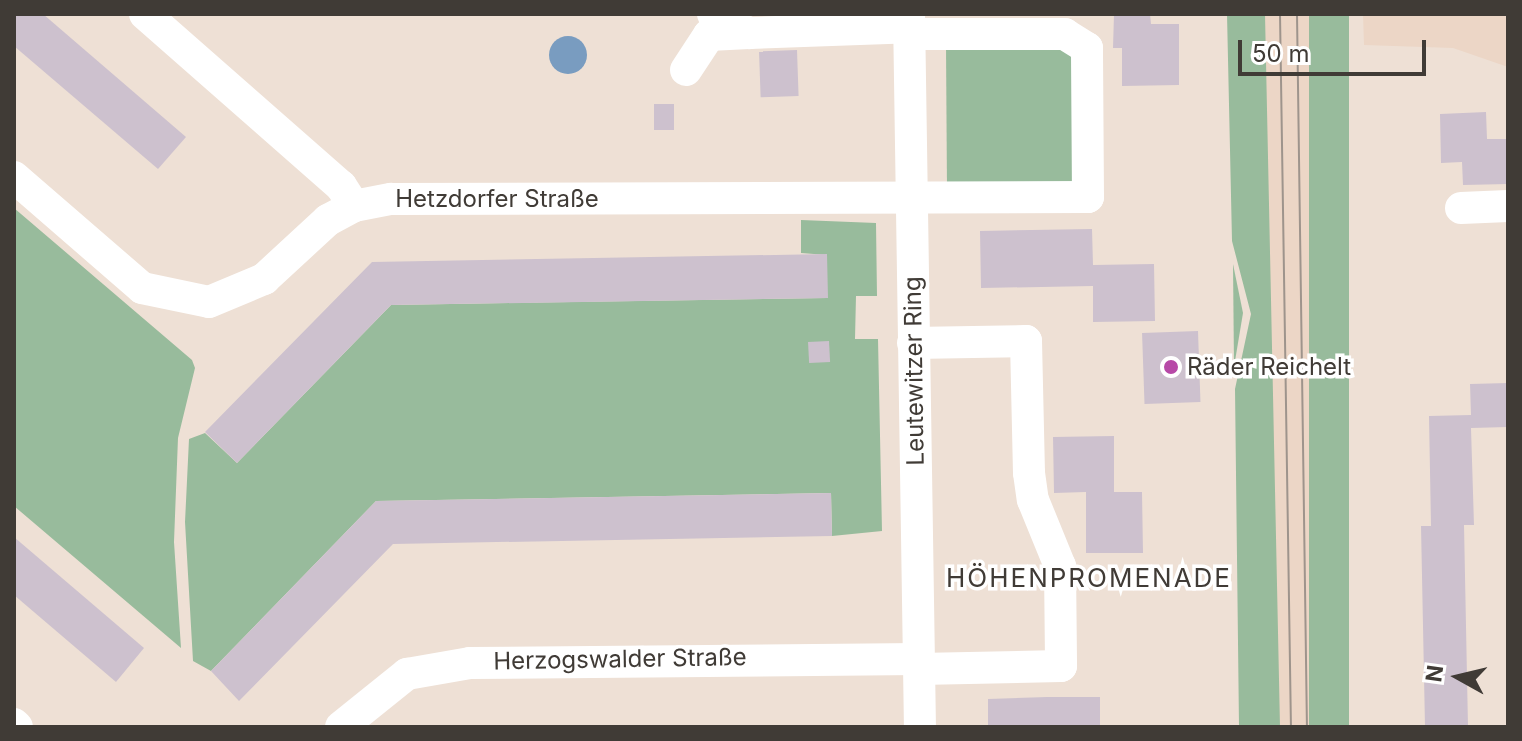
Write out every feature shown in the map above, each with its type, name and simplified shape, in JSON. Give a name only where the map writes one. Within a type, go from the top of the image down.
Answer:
[{"type":"street","points":[[145,14],[341,186],[354,206]]},
{"type":"street","points":[[713,14],[749,33]]},
{"type":"street","points":[[686,70],[709,35],[909,25],[1044,24]]},
{"type":"street","name":"Hetzdorfer Straße","points":[[14,177],[142,288],[197,301],[236,294],[264,279],[328,220],[354,206],[391,199],[1088,197],[1087,48],[1044,24]]},
{"type":"street","name":"Leutewitzer Ring","points":[[909,25],[920,727]]},
{"type":"street","points":[[1461,208],[1508,206]]},
{"type":"street","name":"Herzogswalder Straße","points":[[341,727],[407,674],[470,663],[1061,666],[1060,566],[1033,500],[1029,473],[1026,341],[913,343]]},
{"type":"shaded area","points":[[1265,14],[1309,14],[1309,727],[1265,727]]},
{"type":"shaded area","points":[[1363,14],[1508,14],[1508,67],[1453,48],[1364,45]]},
{"type":"green space","points":[[1227,14],[1265,14],[1280,727],[1239,727],[1235,389],[1251,314],[1232,241]]},
{"type":"green space","points":[[1309,14],[1349,14],[1349,727],[1309,727]]},
{"type":"green space","points":[[1052,44],[1073,53],[1082,190],[947,191],[946,46]]},
{"type":"green space","points":[[14,208],[192,360],[195,368],[178,438],[174,542],[181,648],[14,506]]},
{"type":"green space","points":[[801,220],[876,223],[877,296],[856,296],[855,339],[878,339],[882,531],[832,536],[831,493],[376,501],[211,671],[193,661],[185,522],[189,439],[205,433],[237,463],[391,305],[827,298],[827,255],[801,253]]},
{"type":"green space","points":[[1233,264],[1243,313],[1234,367]]},
{"type":"water","points":[[568,36],[582,41],[587,55],[582,69],[568,74],[554,69],[549,55],[554,41]]},
{"type":"building","points":[[14,14],[43,14],[186,137],[158,169],[14,46]]},
{"type":"building","points":[[1114,14],[1150,14],[1151,24],[1179,24],[1179,85],[1122,86],[1122,48],[1113,48]]},
{"type":"building","points":[[797,50],[799,96],[761,97],[759,51]]},
{"type":"building","points":[[654,104],[674,104],[674,130],[654,130]]},
{"type":"building","points":[[1486,112],[1487,139],[1508,139],[1508,184],[1463,185],[1462,162],[1441,163],[1440,114]]},
{"type":"building","points":[[1092,229],[1093,265],[1154,264],[1155,321],[1093,322],[1093,286],[981,288],[980,231]]},
{"type":"building","points":[[827,254],[828,298],[391,305],[237,463],[205,432],[372,262]]},
{"type":"building","name":"Räder Reichelt","points":[[1198,331],[1200,402],[1145,404],[1142,333]]},
{"type":"building","points":[[829,341],[830,362],[809,363],[808,342]]},
{"type":"building","points":[[1508,383],[1508,427],[1471,428],[1474,525],[1464,525],[1468,727],[1425,727],[1421,526],[1431,526],[1429,416],[1471,415],[1470,384]]},
{"type":"building","points":[[1114,436],[1114,492],[1142,492],[1143,553],[1086,553],[1086,492],[1054,493],[1053,437]]},
{"type":"building","points":[[831,493],[832,536],[393,544],[239,701],[211,671],[376,501]]},
{"type":"building","points":[[14,537],[144,648],[116,682],[14,595]]},
{"type":"building","points":[[1100,697],[1100,727],[988,727],[988,699]]},
{"type":"tram line","points":[[1280,14],[1291,727]]},
{"type":"tram line","points":[[1297,14],[1307,727]]},
{"type":"place","name":"Räder Reichelt","points":[[1171,367]]},
{"type":"district","name":"HÖHENPROMENADE","points":[[1089,578]]}]
